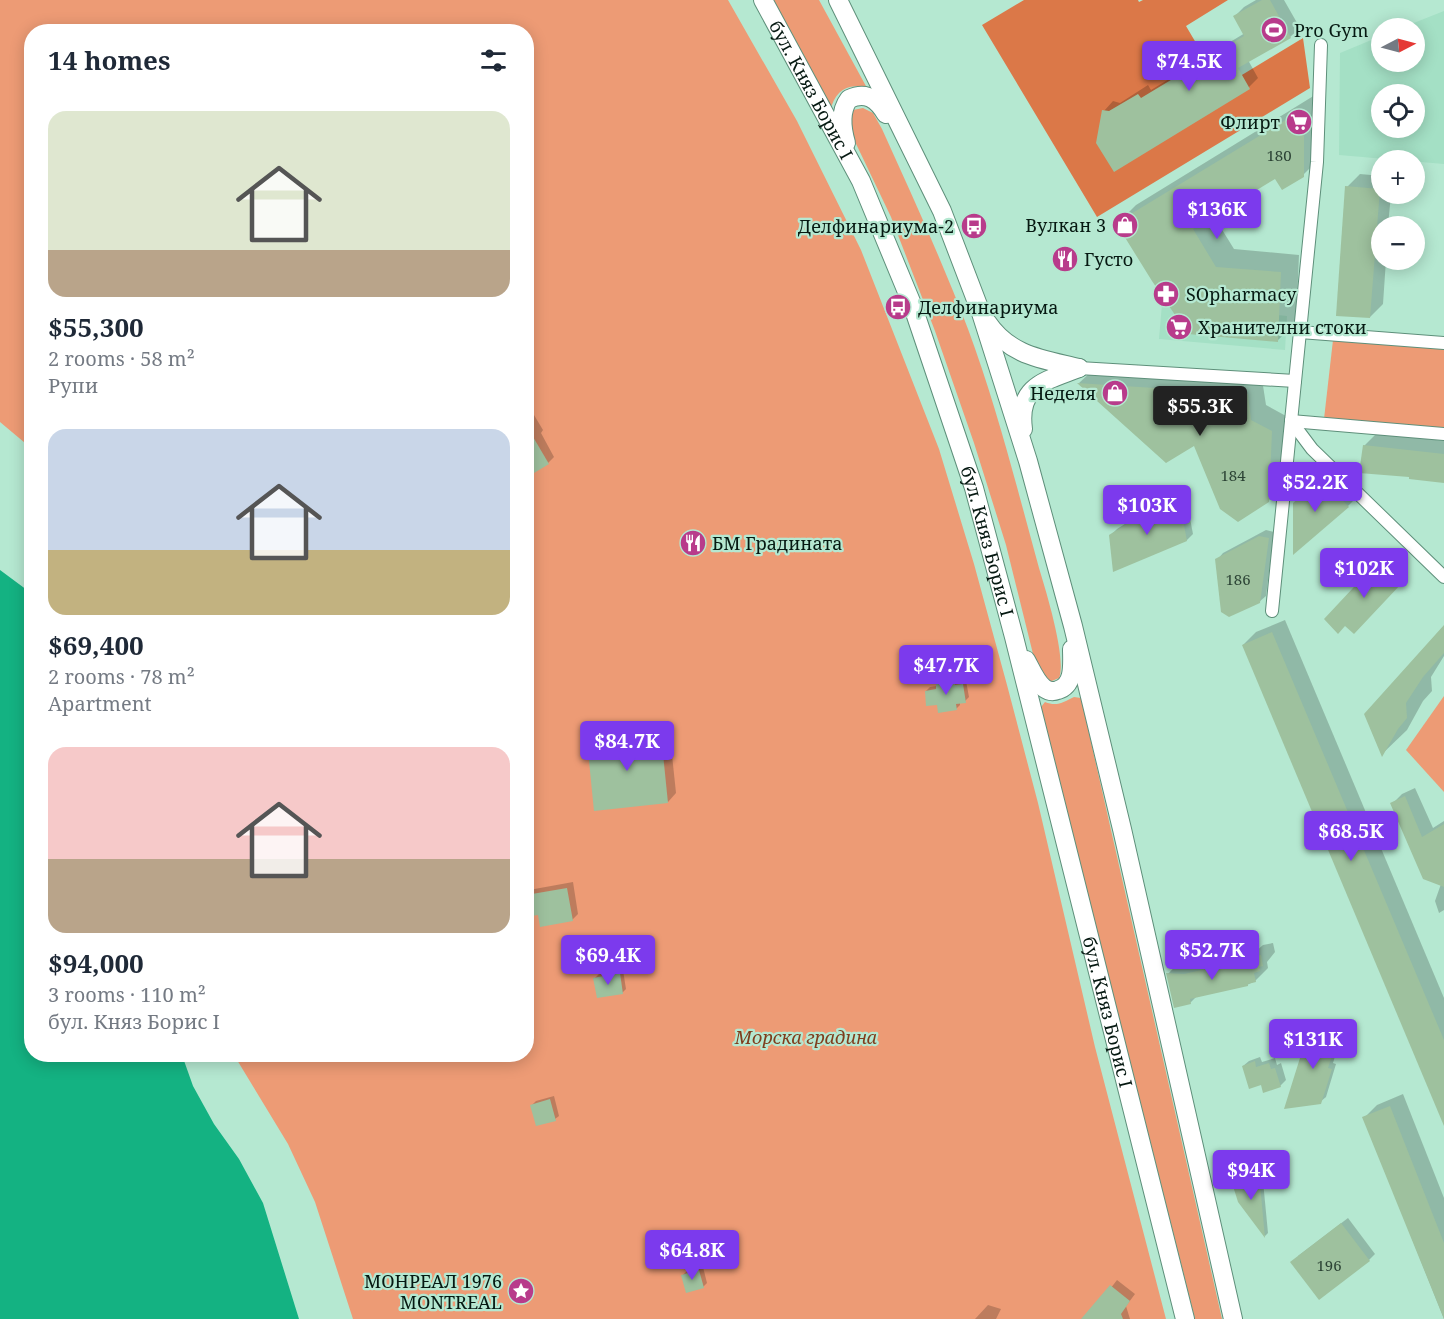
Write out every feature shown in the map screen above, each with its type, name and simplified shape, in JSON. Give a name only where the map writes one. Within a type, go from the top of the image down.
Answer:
[{"type":"main road","name":"бул. Княз Борис I","points":[[763,0],[861,181],[912,304],[943,391],[974,488],[1014,637],[1185,1319]]},
{"type":"main road","points":[[838,0],[942,212],[981,313],[1028,461],[1073,626],[1127,852],[1233,1319]]},
{"type":"main road","points":[[861,181],[847,146],[842,121],[846,103],[855,96],[868,96],[880,105],[915,159]]},
{"type":"main road","points":[[981,313],[992,330],[1012,348],[1031,356],[1079,368]]},
{"type":"main road","points":[[1028,461],[1022,422],[1026,399],[1038,384],[1079,368]]},
{"type":"main road","points":[[1014,637],[1037,680],[1051,692],[1068,683],[1071,675],[1073,626]]},
{"type":"street","points":[[1272,611],[1317,162],[1321,45]]},
{"type":"street","points":[[1300,332],[1444,343]]},
{"type":"street","points":[[1079,368],[1295,381]]},
{"type":"street","points":[[1291,421],[1444,434]]},
{"type":"street","points":[[1291,421],[1312,449],[1444,577]]},
{"type":"shaded area","points":[[1024,0],[1138,0],[1139,2],[1143,0],[1228,0],[1186,26],[1222,87],[1303,38],[1310,88],[1097,217],[982,25]]},
{"type":"shaded area","points":[[1444,11],[1444,164],[1425,162],[1425,150],[1371,150],[1371,158],[1339,155],[1340,53],[1371,40],[1371,72],[1425,72],[1425,19]]},
{"type":"shaded area","points":[[1162,304],[1287,316],[1285,350],[1159,339]]},
{"type":"shaded area","points":[[0,570],[24,588],[24,1062],[184,1062],[193,1086],[214,1124],[239,1159],[263,1203],[299,1319],[0,1319]]},
{"type":"green space","name":"Морска градина","points":[[0,0],[728,0],[797,121],[861,250],[939,449],[974,564],[1038,803],[1095,1047],[1166,1319],[353,1319],[315,1202],[288,1144],[238,1062],[534,1062],[534,24],[24,24],[24,442],[0,422]]},
{"type":"green space","points":[[771,0],[819,0],[867,88],[853,86],[843,90],[835,98],[830,111]]},
{"type":"green space","points":[[863,108],[873,113],[882,129],[958,304],[988,388],[1055,624],[1061,669],[1059,678],[1047,683],[1037,670],[1006,545],[935,331],[891,217],[848,127],[853,110]]},
{"type":"green space","points":[[1333,340],[1444,349],[1444,429],[1324,419]]},
{"type":"green space","points":[[1444,696],[1444,792],[1406,750]]},
{"type":"green space","points":[[1074,697],[1081,698],[1222,1319],[1195,1319],[1042,713],[1041,707],[1045,702],[1057,704]]},
{"type":"building","points":[[1262,0],[1270,0],[1291,38],[1238,68],[1250,89],[1114,172],[1096,143],[1102,110],[1109,111],[1138,94],[1141,98],[1244,36],[1233,16]]},
{"type":"building","points":[[1297,113],[1304,116],[1304,177],[1282,190],[1275,179],[1193,229],[1216,267],[1281,272],[1278,342],[1188,334],[1116,223]]},
{"type":"building","points":[[1345,186],[1371,188],[1371,204],[1379,204],[1378,216],[1371,216],[1371,270],[1374,270],[1370,318],[1336,316]]},
{"type":"building","points":[[1077,383],[1248,394],[1251,420],[1272,431],[1269,502],[1238,522],[1220,509],[1194,446],[1166,463]]},
{"type":"building","points":[[534,439],[549,464],[534,473]]},
{"type":"building","points":[[1363,445],[1444,454],[1444,483],[1409,479],[1409,477],[1359,473]]},
{"type":"building","points":[[1322,479],[1349,507],[1293,555],[1293,503]]},
{"type":"building","points":[[1161,502],[1181,509],[1187,541],[1113,572],[1109,535]]},
{"type":"building","points":[[1259,536],[1269,538],[1260,603],[1229,617],[1221,612],[1215,559]]},
{"type":"building","points":[[1374,559],[1402,583],[1354,634],[1345,626],[1338,634],[1324,619],[1367,573],[1364,570]]},
{"type":"building","points":[[1444,625],[1444,653],[1423,677],[1406,703],[1407,718],[1382,757],[1364,714]]},
{"type":"building","points":[[1272,632],[1444,1040],[1444,1126],[1242,645]]},
{"type":"building","points":[[954,680],[955,685],[963,684],[966,703],[956,704],[957,710],[938,713],[937,705],[926,706],[925,691],[936,689],[936,682]]},
{"type":"building","points":[[661,734],[668,803],[594,811],[587,741]]},
{"type":"building","points":[[1405,796],[1422,837],[1444,824],[1444,887],[1423,879],[1390,803]]},
{"type":"building","points":[[567,888],[573,921],[540,927],[538,915],[534,916],[534,894]]},
{"type":"building","points":[[1261,955],[1263,966],[1259,967],[1260,971],[1254,973],[1256,982],[1248,986],[1190,999],[1191,1004],[1174,1008],[1166,973],[1184,974],[1210,968],[1211,971],[1249,962],[1248,957]]},
{"type":"building","points":[[620,973],[623,994],[597,998],[593,978]]},
{"type":"building","points":[[1310,1026],[1339,1035],[1328,1068],[1332,1069],[1321,1104],[1284,1109]]},
{"type":"building","points":[[1255,1061],[1256,1067],[1269,1063],[1271,1069],[1275,1068],[1281,1087],[1263,1093],[1261,1085],[1249,1089],[1242,1066]]},
{"type":"building","points":[[550,1099],[556,1121],[536,1126],[530,1105]]},
{"type":"building","points":[[1390,1106],[1444,1243],[1444,1319],[1362,1117]]},
{"type":"building","points":[[1235,1176],[1260,1184],[1265,1238],[1238,1202],[1233,1186],[1237,1185]]},
{"type":"building","points":[[1341,1223],[1370,1261],[1319,1300],[1290,1262]]},
{"type":"building","points":[[699,1270],[704,1288],[686,1293],[681,1275]]},
{"type":"building","points":[[1110,1285],[1130,1301],[1121,1314],[1123,1319],[1081,1319]]},
{"type":"place","name":"Pro Gym","points":[[1274,30]]},
{"type":"place","name":"Флирт","points":[[1299,122]]},
{"type":"place","name":"Вулкан 3","points":[[1125,225]]},
{"type":"place","name":"Делфинариума-2","points":[[974,226]]},
{"type":"place","name":"Густо","points":[[1065,259]]},
{"type":"place","name":"SOpharmacy","points":[[1166,294]]},
{"type":"place","name":"Делфинариума","points":[[898,307]]},
{"type":"place","name":"Хранителни стоки","points":[[1179,327]]},
{"type":"place","name":"Неделя","points":[[1115,393]]},
{"type":"place","name":"БМ Градината","points":[[693,543]]},
{"type":"place","name":"МОНРЕАЛ 1976 MONTREAL","points":[[521,1291]]}]
